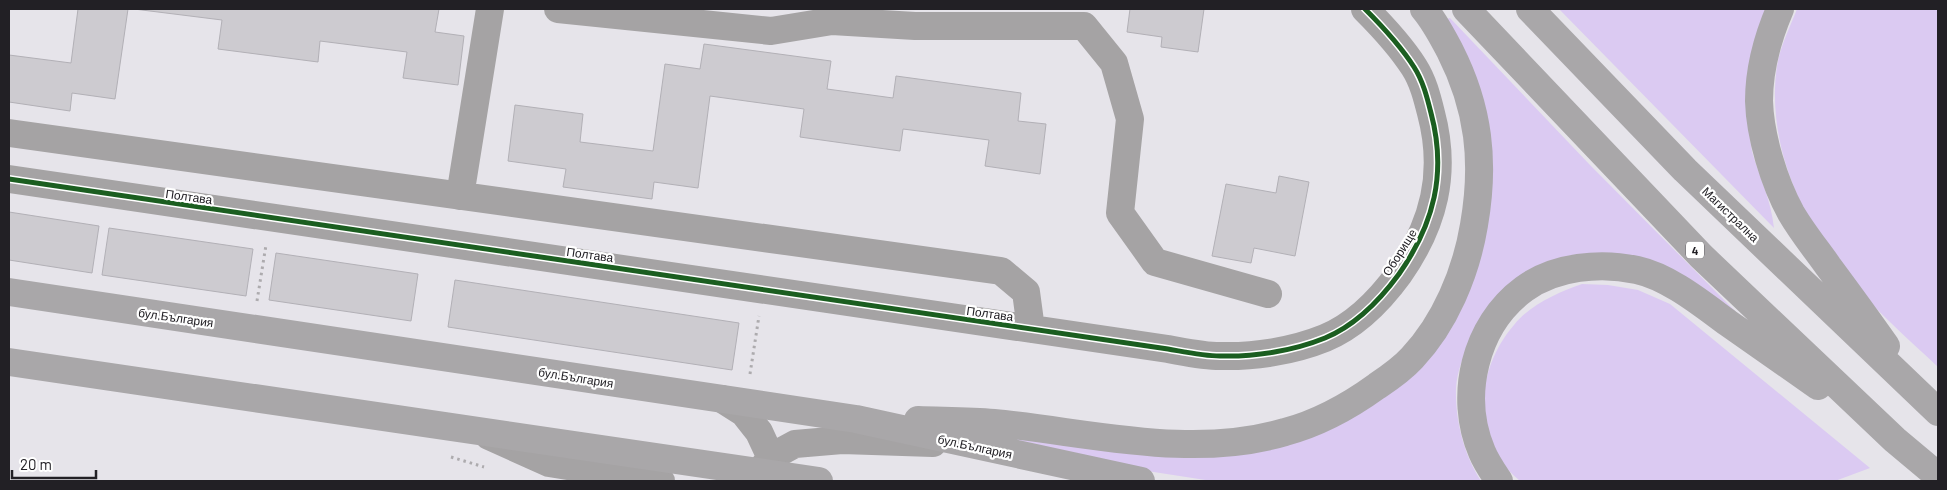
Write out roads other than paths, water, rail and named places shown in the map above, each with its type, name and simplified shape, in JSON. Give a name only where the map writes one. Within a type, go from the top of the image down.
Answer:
[{"type":"main road","points":[[856,418],[992,423],[1159,442],[1231,442],[1283,433],[1308,425],[1354,403],[1393,375],[1426,342],[1459,282],[1471,242],[1477,202],[1479,152],[1472,104],[1453,58],[1433,19],[1424,9]]},
{"type":"main road","name":"4","points":[[1466,9],[1701,256],[1895,440],[1938,476]]},
{"type":"main road","name":"Магистрална","points":[[1530,9],[1685,170],[1934,409]]},
{"type":"main road","points":[[1780,9],[1768,43],[1761,78],[1759,101],[1766,144],[1782,193],[1808,238],[1934,409]]},
{"type":"main road","points":[[1499,481],[1481,452],[1472,417],[1474,364],[1480,347],[1497,316],[1524,288],[1553,274],[1593,267],[1616,267],[1639,271],[1681,291],[1895,440]]},
{"type":"main road","name":"бул.България","points":[[9,292],[856,418],[965,444],[1140,481]]},
{"type":"main road","points":[[9,362],[820,481]]},
{"type":"street","points":[[460,196],[490,9]]},
{"type":"street","points":[[558,9],[771,31],[832,21],[915,26],[1085,17],[1114,63],[1130,119],[1120,213],[1155,262],[1268,294]]},
{"type":"street","name":"Оборище","points":[[1168,350],[1219,356],[1242,356],[1303,345],[1326,337],[1348,325],[1380,297],[1406,264],[1419,242],[1430,215],[1436,186],[1438,166],[1434,126],[1423,85],[1415,68],[1391,35],[1365,9]]},
{"type":"street","points":[[9,133],[1000,271],[1026,292],[1031,329]]},
{"type":"street","name":"Полтава","points":[[9,179],[1168,350]]},
{"type":"street","points":[[734,401],[760,432],[769,474]]},
{"type":"street","points":[[476,430],[549,463],[661,481]]},
{"type":"street","points":[[769,474],[795,444],[842,440],[965,444]]}]
